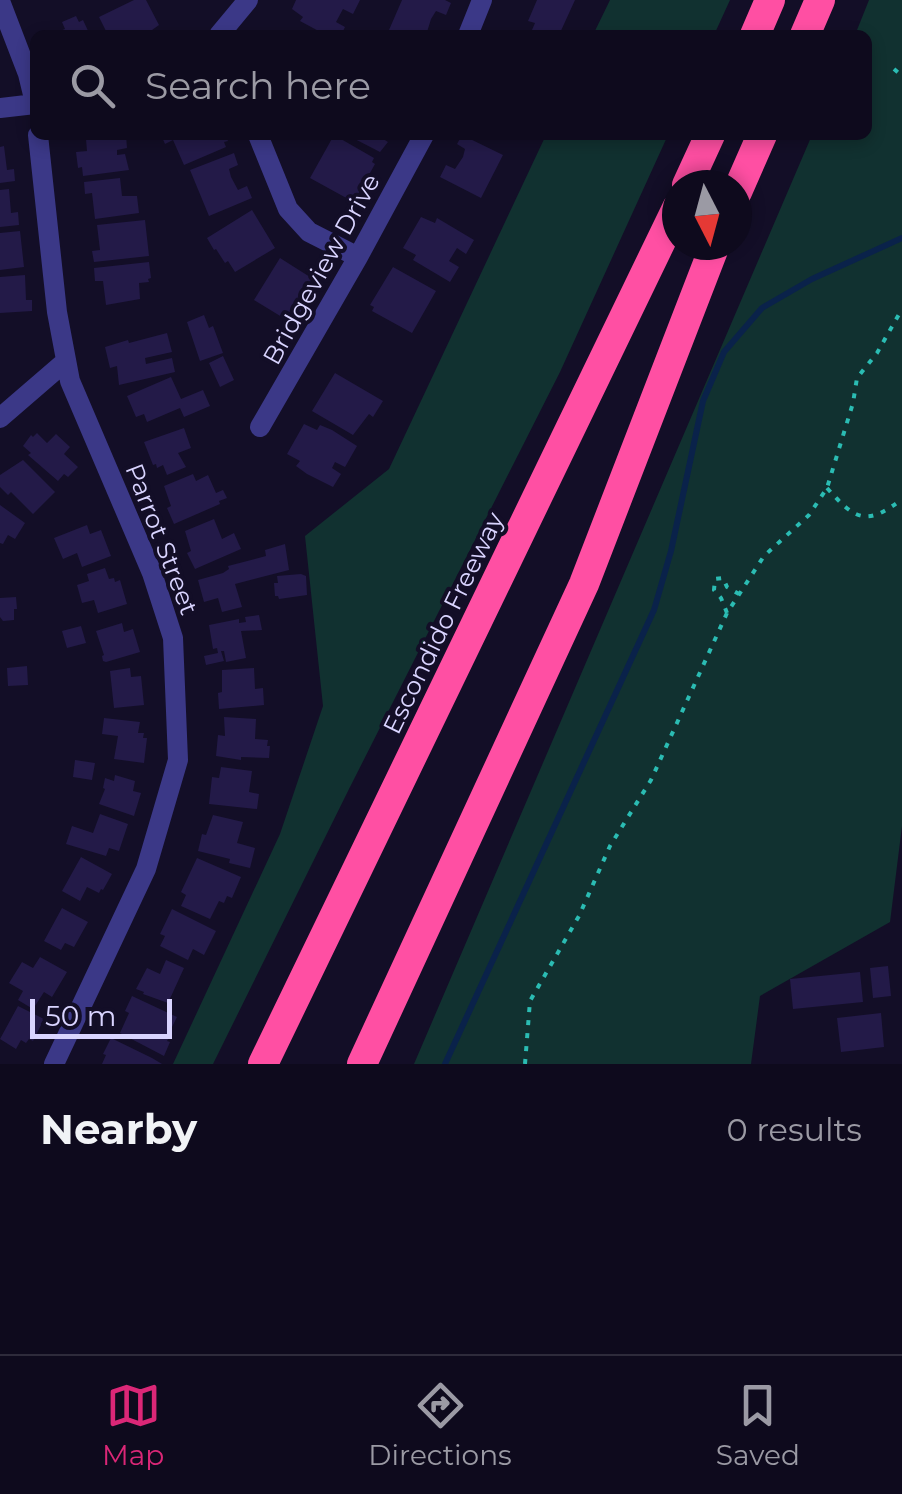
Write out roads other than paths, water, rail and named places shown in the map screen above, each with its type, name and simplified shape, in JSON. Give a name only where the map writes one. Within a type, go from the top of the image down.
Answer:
[{"type":"highway","points":[[757,30],[770,0]]},
{"type":"highway","points":[[807,30],[820,0]]},
{"type":"highway","points":[[695,170],[708,140]]},
{"type":"highway","points":[[747,170],[760,140]]},
{"type":"highway","name":"Escondido Freeway","points":[[263,1064],[662,239]]},
{"type":"highway","points":[[362,1064],[584,584],[709,260]]},
{"type":"street","points":[[222,30],[248,0]]},
{"type":"street","points":[[470,30],[482,0]]},
{"type":"street","points":[[0,1],[30,83]]},
{"type":"street","points":[[0,108],[30,105]]},
{"type":"street","name":"Parrot Street","points":[[39,140],[57,312],[70,382],[152,572],[174,638],[178,760],[146,869],[54,1064]]},
{"type":"street","points":[[260,140],[288,209],[308,232],[358,256]]},
{"type":"street","name":"Bridgeview Drive","points":[[260,427],[421,140]]},
{"type":"street","points":[[0,418],[66,361]]},
{"type":"waterway","points":[[445,1064],[654,610],[671,551],[703,401],[724,352],[762,308],[812,279],[902,238]]}]
